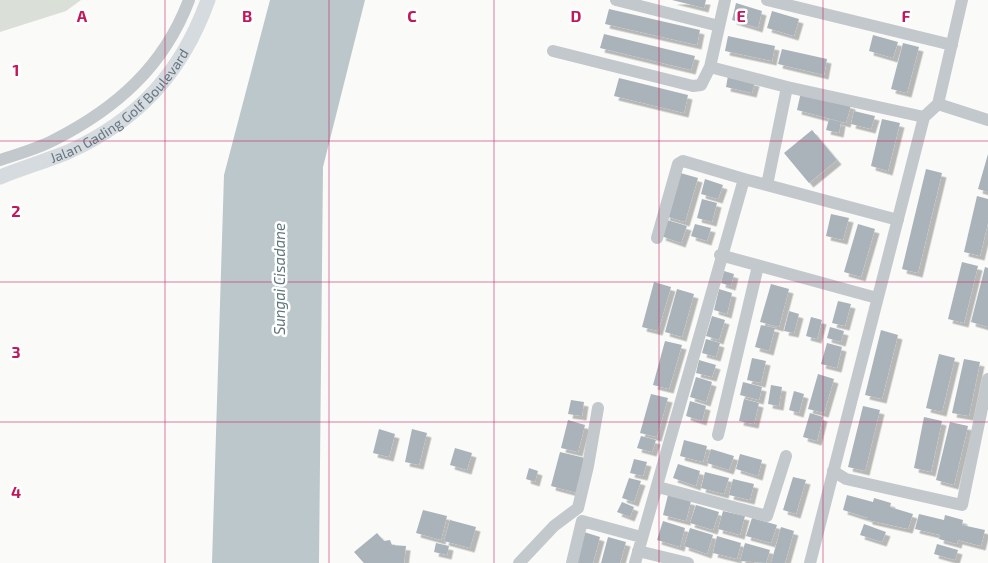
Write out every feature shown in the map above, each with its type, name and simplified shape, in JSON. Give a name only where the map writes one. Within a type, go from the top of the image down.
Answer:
[{"type":"main road","name":"Jalan Gading Golf Boulevard","points":[[0,176],[68,152],[100,135],[155,94],[175,68],[208,0]]},
{"type":"street","name":"Jalan Gading Golf Boulevard","points":[[0,160],[53,141],[94,116],[139,83],[169,44],[190,0]]},
{"type":"street","points":[[616,0],[719,26]]},
{"type":"street","points":[[553,51],[693,86],[701,85],[710,67],[725,0]]},
{"type":"street","points":[[767,0],[952,45]]},
{"type":"street","points":[[810,563],[924,117],[938,104],[962,0]]},
{"type":"street","points":[[710,67],[788,87],[924,117]]},
{"type":"street","points":[[767,185],[788,87]]},
{"type":"street","points":[[938,104],[988,120]]},
{"type":"street","points":[[657,238],[678,164],[683,161],[898,220]]},
{"type":"street","points":[[688,563],[637,557],[641,537],[658,487],[720,255],[744,179]]},
{"type":"street","points":[[720,255],[877,298]]},
{"type":"street","points":[[718,435],[758,266]]},
{"type":"street","points":[[833,471],[846,479],[962,505],[988,379]]},
{"type":"street","points":[[519,563],[554,526],[578,508],[588,466],[598,408]]},
{"type":"street","points":[[658,487],[767,516],[786,456]]},
{"type":"street","points":[[572,563],[582,521],[641,537]]},
{"type":"shaded area","points":[[0,0],[81,0],[66,11],[0,32]]},
{"type":"water","name":"Sungai Cisadane","points":[[270,0],[365,0],[323,167],[319,563],[212,563],[224,175]]},
{"type":"building","points":[[672,0],[706,0],[704,8]]},
{"type":"building","points":[[736,3],[762,11],[758,28],[732,20]]},
{"type":"building","points":[[609,9],[700,30],[697,45],[605,24]]},
{"type":"building","points":[[772,11],[799,19],[794,36],[767,28]]},
{"type":"building","points":[[604,34],[695,56],[691,70],[600,48]]},
{"type":"building","points":[[873,35],[898,42],[893,58],[869,51]]},
{"type":"building","points":[[728,36],[775,46],[772,61],[725,51]]},
{"type":"building","points":[[903,43],[919,47],[907,93],[891,89]]},
{"type":"building","points":[[782,49],[827,59],[824,75],[778,64]]},
{"type":"building","points":[[728,76],[755,82],[752,93],[726,87]]},
{"type":"building","points":[[619,78],[688,95],[684,113],[614,96]]},
{"type":"building","points":[[801,92],[851,105],[846,123],[797,110]]},
{"type":"building","points":[[854,111],[875,116],[871,129],[851,124]]},
{"type":"building","points":[[829,119],[841,122],[839,133],[826,130]]},
{"type":"building","points":[[882,119],[900,123],[888,171],[871,166]]},
{"type":"building","points":[[812,130],[837,160],[809,183],[784,153]]},
{"type":"building","points":[[988,154],[988,192],[978,189]]},
{"type":"building","points":[[926,169],[942,173],[918,273],[902,269]]},
{"type":"building","points":[[677,172],[698,178],[685,222],[665,216]]},
{"type":"building","points":[[705,179],[723,185],[718,199],[701,194]]},
{"type":"building","points":[[977,196],[988,199],[988,223],[980,256],[964,252]]},
{"type":"building","points":[[702,199],[717,203],[712,222],[697,218]]},
{"type":"building","points":[[831,214],[849,218],[843,240],[826,236]]},
{"type":"building","points":[[667,220],[687,226],[681,243],[661,236]]},
{"type":"building","points":[[695,224],[711,228],[707,241],[691,236]]},
{"type":"building","points":[[858,224],[875,229],[861,277],[844,272]]},
{"type":"building","points":[[962,262],[978,266],[964,323],[948,319]]},
{"type":"building","points":[[985,267],[988,268],[988,327],[971,322]]},
{"type":"building","points":[[724,271],[734,274],[731,286],[721,283]]},
{"type":"building","points":[[654,282],[671,287],[658,331],[642,327]]},
{"type":"building","points":[[771,284],[789,289],[779,327],[760,322]]},
{"type":"building","points":[[677,289],[694,294],[682,337],[665,332]]},
{"type":"building","points":[[719,289],[732,293],[727,314],[714,310]]},
{"type":"building","points":[[838,301],[851,304],[845,326],[832,323]]},
{"type":"building","points":[[789,311],[799,314],[794,333],[784,331]]},
{"type":"building","points":[[712,316],[725,320],[719,340],[706,336]]},
{"type":"building","points":[[811,317],[822,320],[817,339],[806,336]]},
{"type":"building","points":[[761,325],[775,328],[769,351],[755,347]]},
{"type":"building","points":[[830,327],[844,331],[841,342],[827,338]]},
{"type":"building","points":[[881,330],[898,335],[882,399],[865,395]]},
{"type":"building","points":[[706,339],[720,343],[716,357],[702,353]]},
{"type":"building","points":[[665,341],[682,345],[669,389],[653,385]]},
{"type":"building","points":[[827,343],[842,347],[837,368],[821,364]]},
{"type":"building","points":[[939,354],[955,358],[942,412],[926,408]]},
{"type":"building","points":[[752,358],[766,361],[761,383],[747,380]]},
{"type":"building","points":[[964,359],[980,362],[969,416],[952,413]]},
{"type":"building","points":[[699,360],[716,365],[712,377],[696,373]]},
{"type":"building","points":[[818,374],[834,379],[824,413],[808,409]]},
{"type":"building","points":[[696,377],[712,382],[706,402],[690,397]]},
{"type":"building","points":[[743,382],[762,387],[759,400],[740,395]]},
{"type":"building","points":[[771,385],[782,387],[779,406],[768,404]]},
{"type":"building","points":[[794,391],[804,394],[799,413],[789,410]]},
{"type":"building","points":[[651,394],[668,398],[657,437],[640,433]]},
{"type":"building","points":[[744,399],[759,403],[754,424],[739,421]]},
{"type":"building","points":[[571,400],[584,402],[582,416],[568,414]]},
{"type":"building","points":[[690,401],[706,406],[702,421],[686,416]]},
{"type":"building","points":[[863,406],[880,410],[865,471],[848,467]]},
{"type":"building","points":[[810,413],[823,417],[817,441],[803,437]]},
{"type":"building","points":[[924,417],[942,421],[931,472],[914,468]]},
{"type":"building","points":[[568,420],[585,425],[578,452],[561,448]]},
{"type":"building","points":[[950,422],[968,426],[954,485],[936,480]]},
{"type":"building","points":[[379,429],[395,434],[389,457],[373,453]]},
{"type":"building","points":[[412,429],[427,433],[419,465],[405,462]]},
{"type":"building","points":[[641,436],[656,440],[652,452],[637,448]]},
{"type":"building","points":[[684,440],[707,446],[703,462],[680,456]]},
{"type":"building","points":[[455,448],[472,453],[467,470],[450,465]]},
{"type":"building","points":[[711,449],[734,456],[729,470],[707,463]]},
{"type":"building","points":[[560,452],[585,458],[577,493],[551,486]]},
{"type":"building","points":[[740,454],[762,460],[758,476],[736,469]]},
{"type":"building","points":[[634,459],[647,462],[643,476],[630,473]]},
{"type":"building","points":[[678,464],[700,471],[696,486],[673,478]]},
{"type":"building","points":[[529,468],[538,471],[535,482],[526,479]]},
{"type":"building","points":[[705,472],[729,478],[724,494],[701,488]]},
{"type":"building","points":[[793,477],[806,480],[796,514],[783,510]]},
{"type":"building","points":[[629,478],[641,481],[634,502],[622,498]]},
{"type":"building","points":[[733,479],[754,484],[750,500],[729,495]]},
{"type":"building","points":[[668,495],[691,501],[686,521],[663,515]]},
{"type":"building","points":[[847,495],[873,502],[874,498],[891,503],[890,507],[913,514],[908,529],[868,520],[868,518],[843,510]]},
{"type":"building","points":[[622,502],[634,507],[630,517],[617,512]]},
{"type":"building","points":[[696,505],[719,512],[713,530],[690,523]]},
{"type":"building","points":[[423,510],[447,516],[441,540],[416,533]]},
{"type":"building","points":[[723,511],[745,516],[740,535],[718,529]]},
{"type":"building","points":[[919,514],[944,520],[945,515],[963,520],[962,525],[985,530],[981,546],[958,540],[957,544],[939,539],[940,535],[915,529]]},
{"type":"building","points":[[752,518],[777,525],[771,543],[746,536]]},
{"type":"building","points":[[450,520],[476,527],[470,548],[444,541]]},
{"type":"building","points":[[663,521],[685,528],[680,547],[657,540]]},
{"type":"building","points":[[864,524],[886,532],[882,542],[860,535]]},
{"type":"building","points":[[781,527],[794,531],[785,563],[771,563]]},
{"type":"building","points":[[690,528],[713,535],[707,554],[684,546]]},
{"type":"building","points":[[584,532],[600,537],[593,563],[576,563]]},
{"type":"building","points":[[377,533],[384,541],[390,540],[392,545],[406,546],[404,563],[364,563],[354,552]]},
{"type":"building","points":[[717,536],[741,543],[737,559],[713,553]]},
{"type":"building","points":[[608,537],[626,542],[620,563],[601,563]]},
{"type":"building","points":[[436,543],[449,546],[447,555],[434,552]]},
{"type":"building","points":[[745,543],[770,550],[766,563],[740,561]]},
{"type":"building","points":[[937,544],[958,550],[955,560],[934,554]]}]
